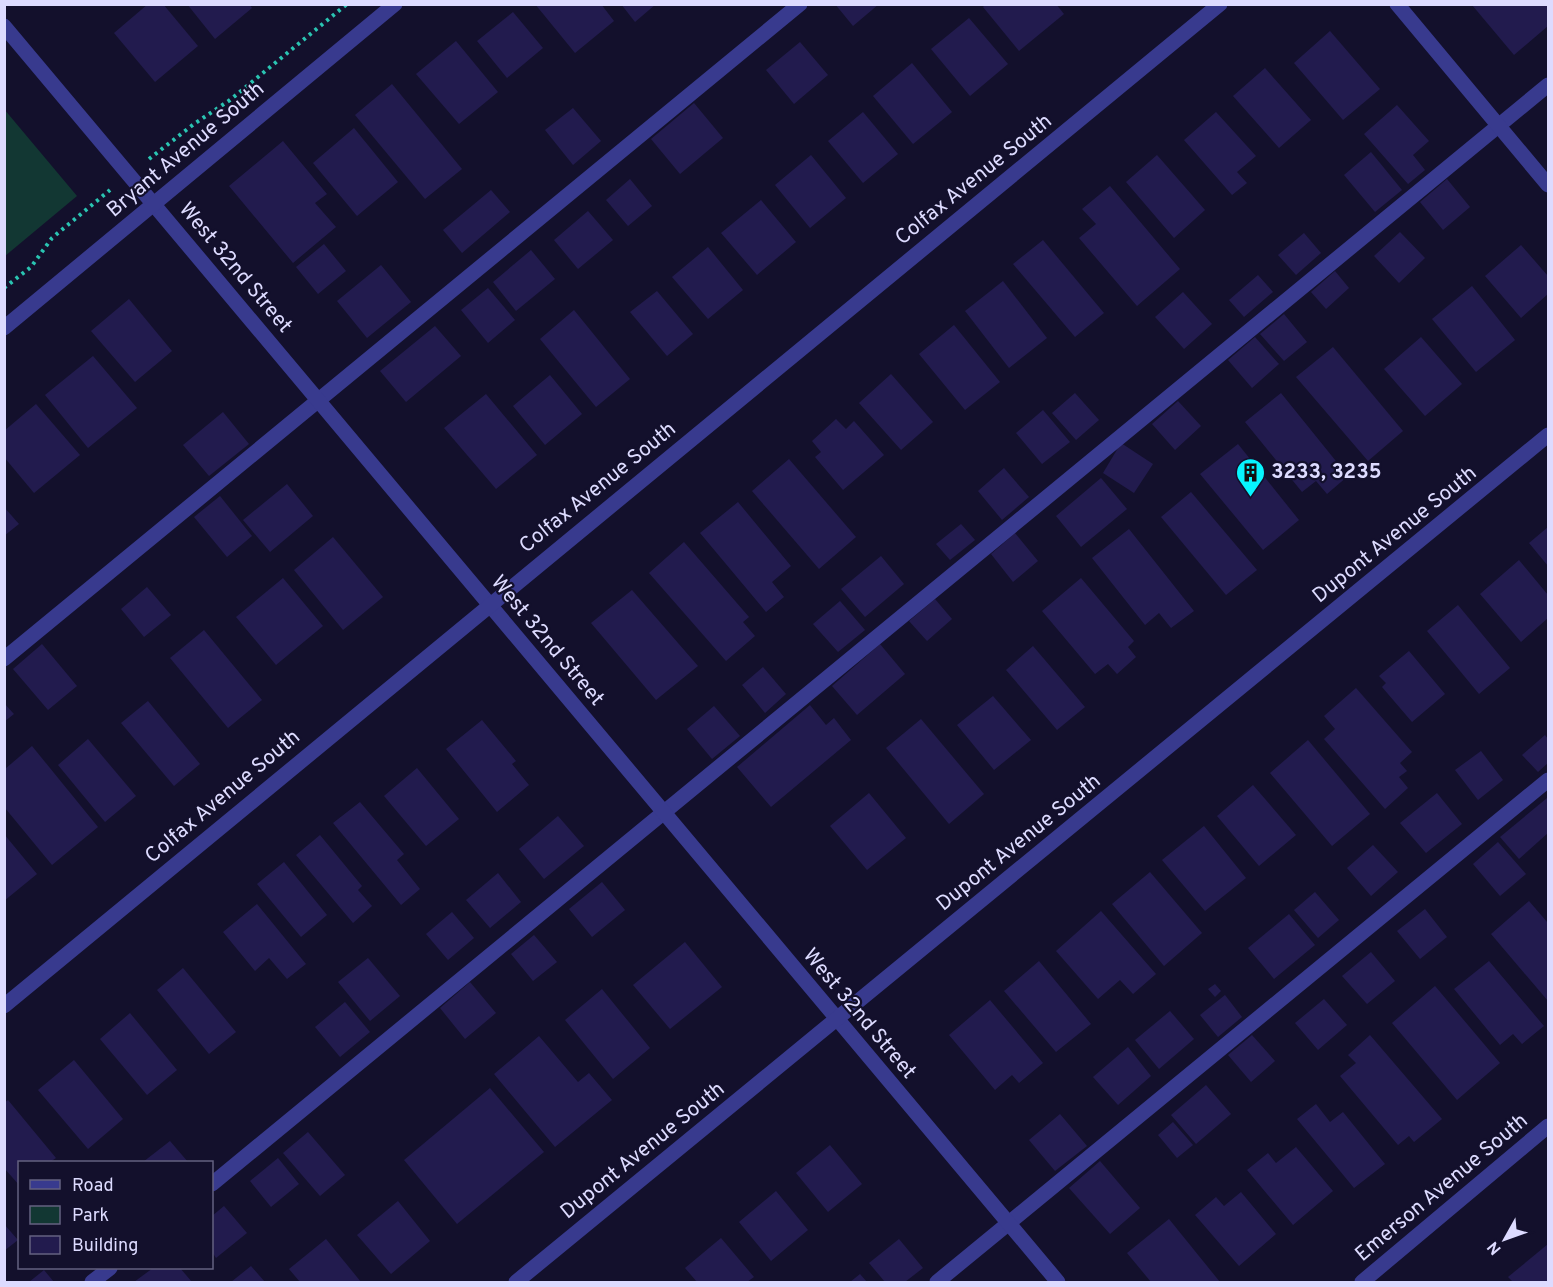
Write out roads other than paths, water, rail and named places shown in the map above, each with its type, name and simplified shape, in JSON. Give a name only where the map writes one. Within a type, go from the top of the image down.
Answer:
[{"type":"street","name":"Bryant Avenue South","points":[[4,328],[395,4]]},
{"type":"street","points":[[4,659],[800,4]]},
{"type":"street","name":"Colfax Avenue South","points":[[4,1006],[1220,4]]},
{"type":"street","points":[[1397,4],[1548,185]]},
{"type":"street","name":"West 32nd Street","points":[[4,26],[1058,1282]]},
{"type":"street","points":[[213,1183],[1548,85]]},
{"type":"street","name":"Dupont Avenue South","points":[[516,1282],[1548,435]]},
{"type":"street","points":[[937,1282],[1548,780]]},
{"type":"street","name":"Emerson Avenue South","points":[[1362,1282],[1548,1126]]},
{"type":"street","points":[[92,1282],[109,1269]]},
{"type":"place","name":"3233, 3235","points":[[1250,498]]}]
